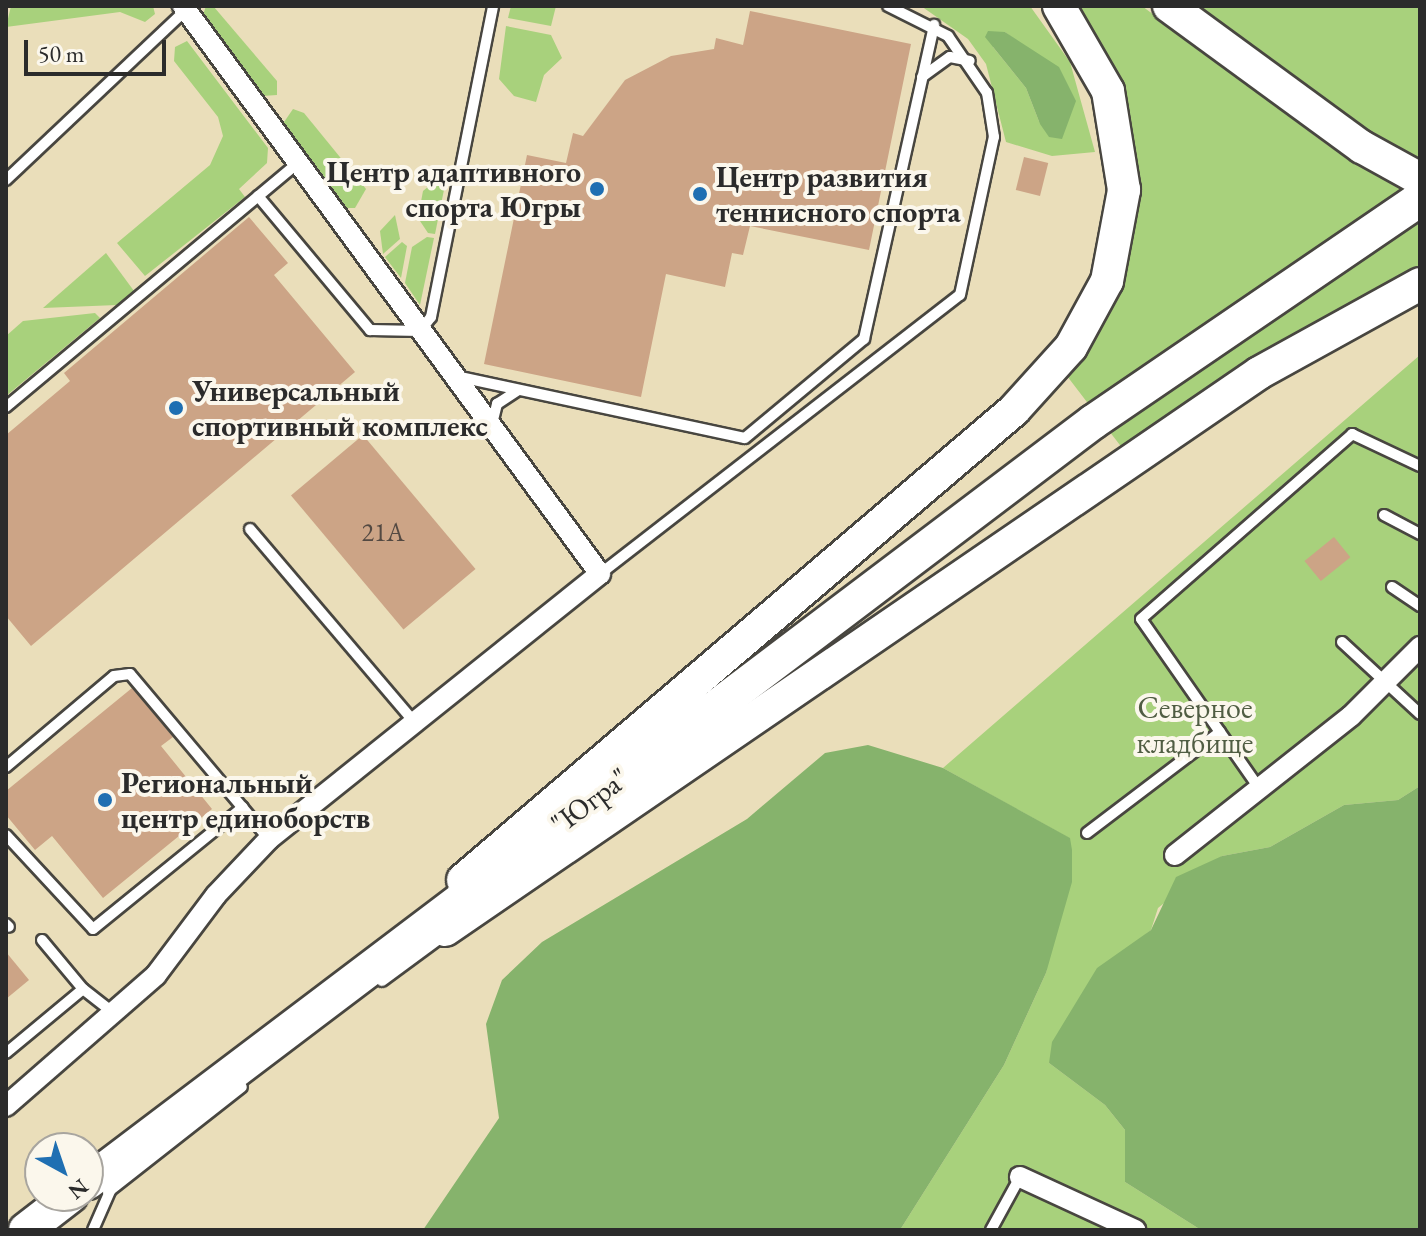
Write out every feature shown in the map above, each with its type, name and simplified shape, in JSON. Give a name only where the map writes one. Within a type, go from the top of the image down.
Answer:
[{"type":"highway","name":"\"Югра\"","points":[[104,1181],[167,1121],[281,1045],[1093,422],[1420,199]]},
{"type":"highway","points":[[26,1230],[49,1212]]},
{"type":"main road","points":[[281,1045],[1014,410],[1071,347],[1107,281],[1124,190],[1108,91],[1059,6]]},
{"type":"main road","points":[[1169,6],[1362,147],[1420,179]]},
{"type":"main road","points":[[281,1045],[1259,373],[1420,284]]},
{"type":"street","points":[[6,1106],[115,1014],[269,839],[600,574],[186,8]]},
{"type":"street","points":[[1175,855],[1387,683],[1420,647]]},
{"type":"street","points":[[1020,1177],[1128,1228]]},
{"type":"lane","points":[[258,196],[370,330],[420,331],[431,317],[493,6]]},
{"type":"lane","points":[[600,574],[954,304],[994,137],[978,71],[934,25],[888,6]]},
{"type":"lane","points":[[6,180],[186,8]]},
{"type":"lane","points":[[453,376],[745,438],[861,346],[934,25]]},
{"type":"lane","points":[[921,79],[959,56],[978,71]]},
{"type":"lane","points":[[6,407],[298,163]]},
{"type":"lane","points":[[492,429],[497,404],[517,391]]},
{"type":"lane","points":[[1259,788],[1141,619],[1352,434],[1420,466]]},
{"type":"lane","points":[[1384,515],[1420,534]]},
{"type":"lane","points":[[250,529],[414,722]]},
{"type":"lane","points":[[1392,587],[1420,606]]},
{"type":"lane","points":[[1342,642],[1420,714]]},
{"type":"lane","points":[[6,767],[125,672],[269,839]]},
{"type":"lane","points":[[1087,833],[1220,732]]},
{"type":"lane","points":[[6,835],[93,929],[243,807]]},
{"type":"lane","points":[[373,987],[507,889]]},
{"type":"lane","points":[[42,940],[83,989],[115,1014]]},
{"type":"lane","points":[[6,1053],[83,989]]},
{"type":"lane","points":[[281,1045],[324,1023]]},
{"type":"lane","points":[[104,1183],[252,1079]]},
{"type":"lane","points":[[991,1230],[1020,1177]]},
{"type":"green space","points":[[11,6],[153,6],[155,14],[145,22],[120,12],[6,27]]},
{"type":"green space","points":[[206,6],[214,7],[277,81],[277,95],[262,96],[202,18]]},
{"type":"green space","points":[[511,6],[556,6],[551,26],[508,18]]},
{"type":"green space","points":[[921,6],[1030,6],[1070,62],[1095,152],[1052,156],[1006,142],[986,64],[968,39]],"holes":[[[1005,32],[1017,41],[1040,124],[1026,88],[993,47]]]},
{"type":"green space","points":[[1075,6],[1142,6],[1330,147],[1420,199],[1420,271],[1126,453],[1067,376],[1111,303],[1107,58]]},
{"type":"green space","points":[[1196,6],[1420,6],[1420,162],[1357,124]]},
{"type":"green space","points":[[506,26],[551,35],[562,58],[544,75],[536,102],[514,96],[499,79]]},
{"type":"green space","points":[[988,31],[1005,32],[1059,67],[1076,101],[1062,139],[1049,137],[1040,124],[1026,88],[985,37]]},
{"type":"green space","points":[[187,41],[268,148],[267,163],[239,189],[245,197],[145,276],[117,243],[210,165],[223,136],[218,117],[174,61],[175,47]]},
{"type":"green space","points":[[293,109],[304,113],[366,189],[355,208],[343,208],[282,125]]},
{"type":"green space","points":[[448,170],[435,234],[428,233],[418,218],[423,191]]},
{"type":"green space","points":[[395,215],[400,239],[383,254],[380,231]]},
{"type":"green space","points":[[427,237],[434,238],[420,305],[405,283],[412,247]]},
{"type":"green space","points":[[402,242],[407,246],[401,278],[385,257]]},
{"type":"green space","points":[[106,253],[134,291],[117,305],[43,308]]},
{"type":"green space","points":[[95,313],[100,318],[6,396],[6,336],[23,321]]},
{"type":"green space","name":"Северное кладбище","points":[[1420,355],[1420,786],[1398,800],[1344,805],[1270,847],[1222,856],[1158,908],[1151,930],[1129,948],[1049,1063],[1105,1105],[1125,1130],[1125,1182],[1201,1230],[900,1230],[1004,1065],[1046,973],[1069,838],[943,768]]},
{"type":"green space","points":[[868,745],[943,768],[1070,838],[1072,850],[1072,882],[1046,973],[1004,1065],[900,1230],[423,1230],[499,1118],[486,1024],[502,980],[542,942],[747,819],[825,753]]},
{"type":"green space","points":[[1420,786],[1420,1230],[1201,1230],[1125,1182],[1125,1130],[1105,1105],[1049,1063],[1052,1042],[1097,968],[1151,930],[1176,877],[1222,856],[1270,847],[1344,805],[1398,800]]},
{"type":"building","name":"Центр развития теннисного спорта","points":[[750,11],[911,44],[869,250],[750,226],[743,255],[732,253],[725,287],[666,274],[641,397],[484,364],[527,155],[566,163],[573,133],[583,136],[625,80],[671,56],[714,49],[716,38],[743,45]]},
{"type":"building","points":[[1024,157],[1048,163],[1040,196],[1016,190]]},
{"type":"building","name":"Универсальный спортивный комплекс","points":[[249,217],[288,263],[274,275],[355,372],[31,646],[6,616],[6,435],[70,381],[64,373]]},
{"type":"building","points":[[363,435],[475,569],[403,629],[291,495]]},
{"type":"building","points":[[1334,537],[1350,557],[1321,581],[1304,561]]},
{"type":"building","name":"Региональный центр единоборств","points":[[132,688],[173,737],[161,746],[212,809],[103,898],[52,836],[35,850],[6,815],[6,791]]},
{"type":"building","points":[[6,952],[29,980],[6,999]]},
{"type":"place","name":"Центр адаптивного спорта Югры","points":[[597,189]]},
{"type":"place","name":"Центр развития теннисного спорта","points":[[700,194]]},
{"type":"place","name":"Универсальный спортивный комплекс","points":[[176,408]]},
{"type":"place","name":"Региональный центр единоборств","points":[[105,800]]}]
